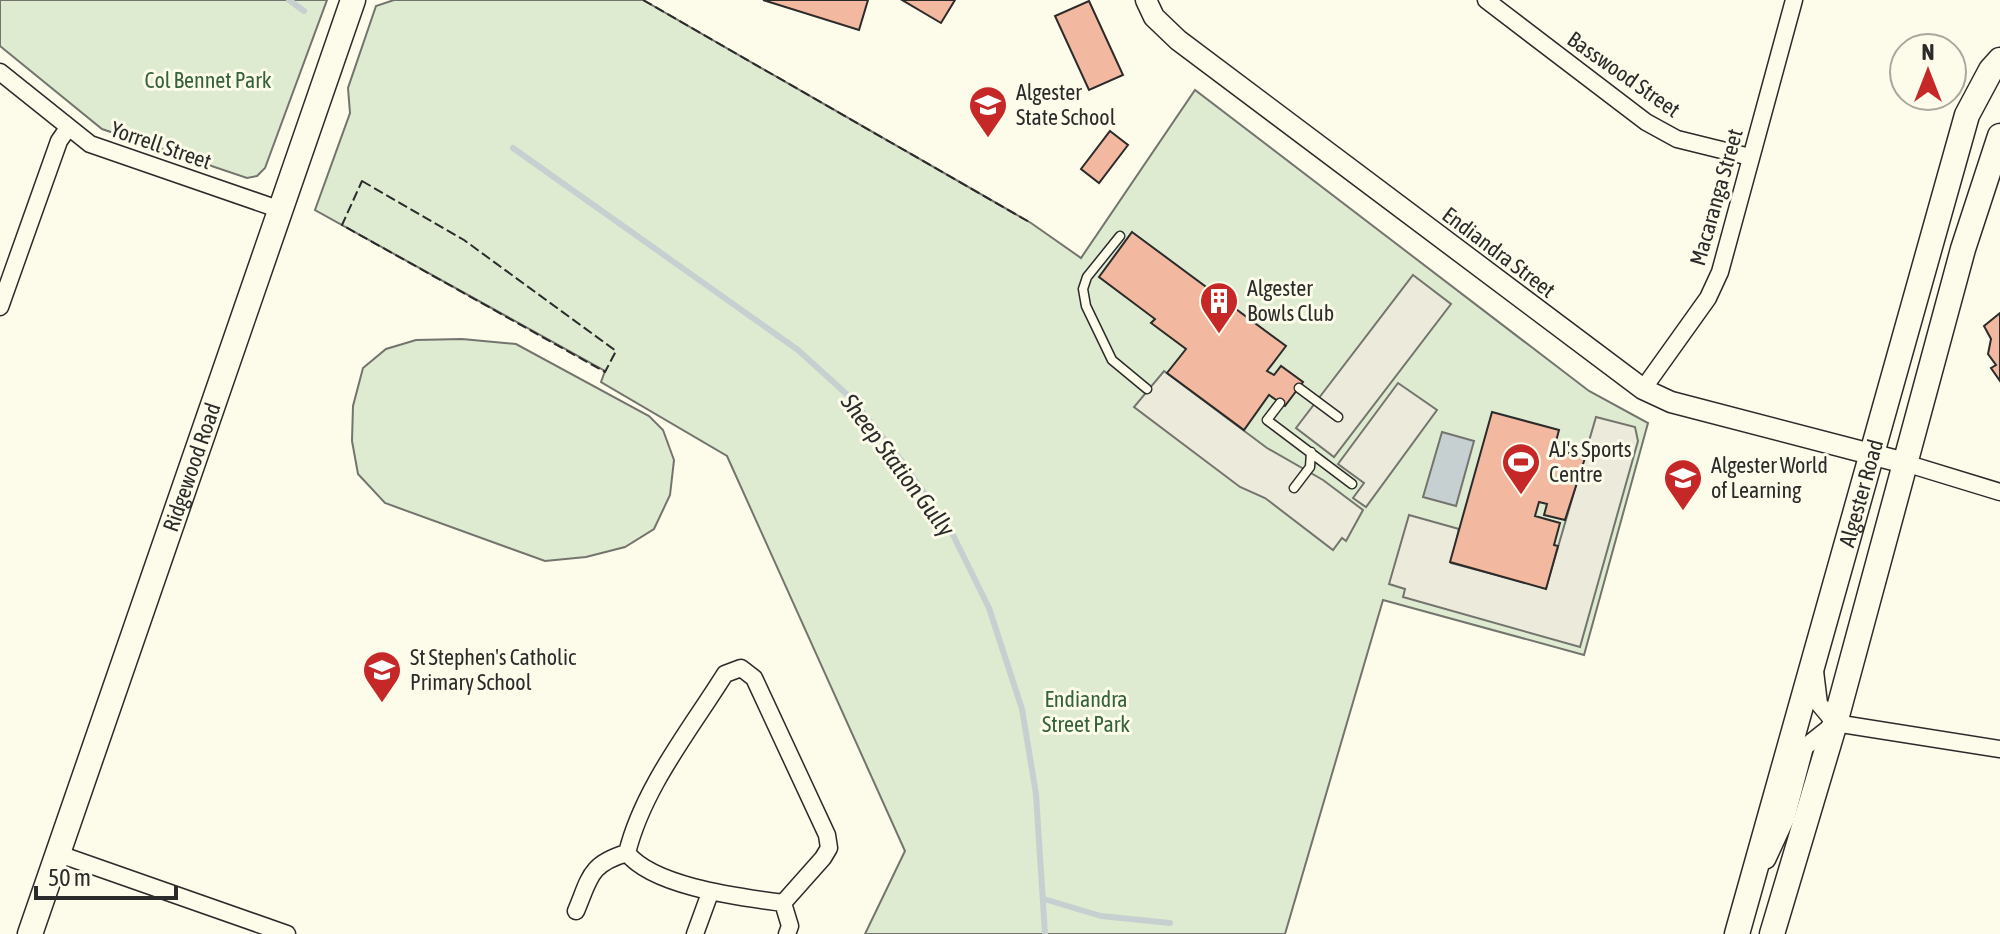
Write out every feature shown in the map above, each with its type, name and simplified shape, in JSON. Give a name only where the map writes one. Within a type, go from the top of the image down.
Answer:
[{"type":"main road","name":"Ridgewood Road","points":[[30,934],[353,0]]},
{"type":"main road","name":"Algester Road","points":[[1740,922],[1967,115],[1991,70],[2000,60]]},
{"type":"main road","name":"Algester Road","points":[[1772,934],[1835,723],[1963,249],[2000,136]]},
{"type":"street","name":"Endiandra Street","points":[[1146,0],[1154,17],[1178,40],[1643,389],[1671,402],[1905,463]]},
{"type":"street","name":"Macaranga Street","points":[[1643,389],[1708,298],[1720,272],[1794,0]]},
{"type":"street","name":"Basswood Street","points":[[1493,2],[1646,122],[1677,139],[1750,157]]},
{"type":"street","name":"Yorrell Street","points":[[0,72],[90,144],[281,210]]},
{"type":"street","points":[[0,307],[59,141],[68,128]]},
{"type":"street","points":[[1905,463],[2000,492]]},
{"type":"street","points":[[1814,662],[1819,704],[1835,723],[2000,749]]},
{"type":"street","points":[[627,853],[631,835],[648,796],[725,674],[741,668],[754,678],[827,835],[829,848],[823,858],[783,903]]},
{"type":"street","points":[[1740,922],[1786,819],[1805,747],[1835,723]]},
{"type":"street","points":[[627,853],[637,866],[710,893],[783,903]]},
{"type":"street","points":[[576,911],[594,870],[607,859],[627,853]]},
{"type":"street","points":[[59,854],[263,930],[287,934]]},
{"type":"street","points":[[695,934],[710,893]]},
{"type":"street","points":[[783,903],[790,926],[787,934]]},
{"type":"lane","points":[[1120,236],[1087,277],[1084,298],[1112,360],[1147,389]]},
{"type":"lane","points":[[1299,388],[1338,417]]},
{"type":"lane","points":[[1280,403],[1267,420],[1352,484]]},
{"type":"lane","points":[[1294,488],[1310,467],[1311,452]]},
{"type":"green space","name":"Col Bennet Park","points":[[0,0],[327,0],[265,168],[257,176],[247,178],[102,129],[0,46]]},
{"type":"green space","name":"Endiandra Street Park","points":[[394,0],[643,0],[1031,223],[1081,258],[1195,90],[1589,391],[1648,423],[1584,655],[1383,600],[1285,934],[865,934],[905,851],[727,456],[601,382],[605,371],[315,210],[350,113],[348,88],[376,6]]},
{"type":"green space","points":[[462,339],[516,344],[649,416],[663,430],[674,460],[670,495],[654,529],[625,547],[586,557],[545,561],[385,503],[358,474],[352,441],[353,406],[363,368],[386,349],[416,340]]},
{"type":"shaded area","points":[[1413,275],[1451,304],[1334,457],[1296,428]]},
{"type":"shaded area","points":[[1164,371],[1267,448],[1323,480],[1363,510],[1346,541],[1342,538],[1333,550],[1265,498],[1240,487],[1134,407]]},
{"type":"shaded area","points":[[1398,383],[1437,410],[1366,507],[1353,498],[1364,483],[1338,464]]},
{"type":"shaded area","points":[[1596,417],[1635,427],[1638,441],[1580,647],[1403,597],[1405,589],[1389,584],[1409,515],[1459,529],[1451,563],[1546,588]]},
{"type":"shaded area","points":[[1442,432],[1474,441],[1456,506],[1423,497]]},
{"type":"building","points":[[763,0],[868,0],[859,30]]},
{"type":"building","points":[[902,0],[955,0],[941,23]]},
{"type":"building","points":[[1089,1],[1123,75],[1089,90],[1055,16]]},
{"type":"building","points":[[1110,131],[1128,145],[1099,183],[1081,169]]},
{"type":"building","name":"Algester Bowls Club","points":[[1132,232],[1286,346],[1267,371],[1274,375],[1281,366],[1303,382],[1285,406],[1269,395],[1244,430],[1167,373],[1186,349],[1151,323],[1155,319],[1099,277]]},
{"type":"building","points":[[2000,313],[2000,381],[1991,368],[1996,365],[1988,354],[1991,339],[1984,326]]},
{"type":"building","points":[[1492,412],[1559,430],[1554,449],[1585,458],[1565,520],[1544,515],[1547,504],[1539,502],[1535,516],[1560,523],[1554,545],[1558,546],[1546,589],[1450,562]]},
{"type":"waterway","name":"Sheep Station Gully","points":[[289,0],[304,11]]},
{"type":"waterway","name":"Sheep Station Gully","points":[[513,148],[798,350],[852,399],[901,460],[951,531],[989,608],[1022,709],[1036,794],[1045,934]]},
{"type":"waterway","points":[[1044,899],[1101,916],[1170,923]]},
{"type":"fence","points":[[643,0],[1031,223]]},
{"type":"fence","points":[[362,181],[464,240],[616,351],[605,372],[342,225],[362,181]]},
{"type":"place","name":"Algester State School","points":[[988,139]]},
{"type":"place","name":"Algester Bowls Club","points":[[1219,335]]},
{"type":"place","name":"AJ's Sports Centre","points":[[1521,496]]},
{"type":"place","name":"Algester World of Learning","points":[[1683,512]]},
{"type":"place","name":"St Stephen's Catholic Primary School","points":[[382,704]]}]
